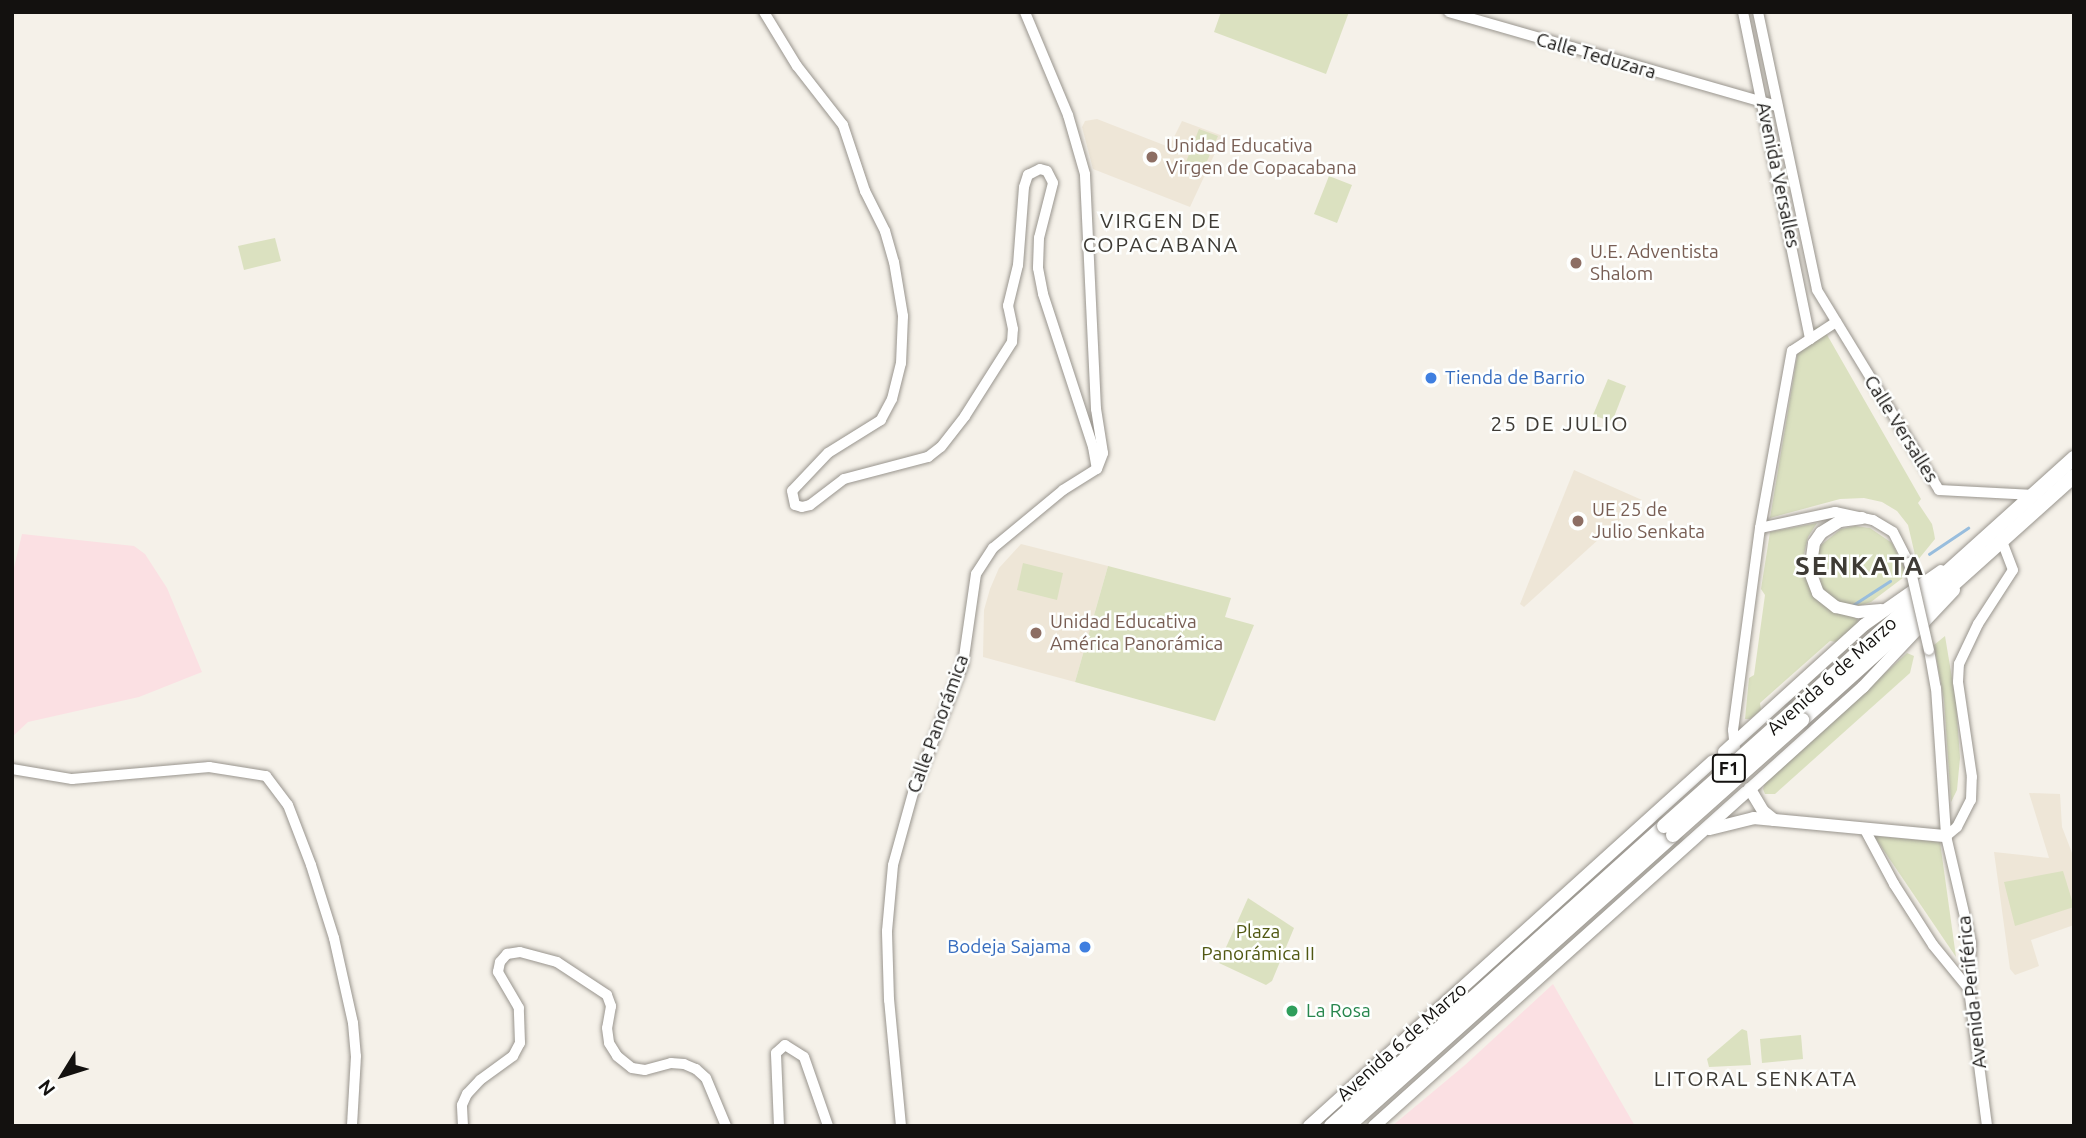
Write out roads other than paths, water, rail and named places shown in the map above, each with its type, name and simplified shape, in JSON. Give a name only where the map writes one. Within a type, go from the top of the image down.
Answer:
[{"type":"highway","name":"F1","points":[[1975,556],[2074,458]]},
{"type":"highway","name":"F1","points":[[1975,556],[2002,542],[2074,476]]},
{"type":"highway","name":"Avenida 6 de Marzo","points":[[1349,1126],[1669,831],[1975,556]]},
{"type":"highway","name":"Avenida 6 de Marzo","points":[[1331,1126],[1669,831]]},
{"type":"main road","points":[[1863,518],[1840,521],[1821,533],[1814,543],[1810,561],[1813,583],[1818,593],[1836,607],[1858,612],[1885,609]]},
{"type":"main road","name":"Avenida 6 de Marzo","points":[[1731,748],[1885,609],[1975,556]]},
{"type":"main road","name":"Avenida 6 de Marzo","points":[[1374,1126],[1700,834],[1905,645],[1975,556]]},
{"type":"main road","points":[[1731,748],[1746,754],[1754,762],[1756,774],[1748,790],[1731,796],[1716,789],[1710,774],[1713,761],[1731,748]]},
{"type":"main road","name":"Avenida 6 de Marzo","points":[[1309,1126],[1713,761]]},
{"type":"main road","points":[[1748,790],[1763,811],[1774,820]]},
{"type":"main road","points":[[1700,834],[1732,821],[1774,820],[1946,836]]},
{"type":"street","points":[[764,12],[797,66],[843,125],[865,191],[884,231],[894,262],[903,316],[901,363],[892,399],[881,420],[828,453],[792,491],[795,505],[802,508],[810,505],[844,479],[928,457],[941,447],[965,416],[1012,342],[1013,329],[1008,306],[1018,265],[1024,187],[1028,175],[1040,169],[1046,171],[1053,183],[1039,237],[1038,268],[1043,294],[1093,447],[1097,469]]},
{"type":"street","points":[[1025,12],[1068,115],[1086,174],[1096,409],[1104,453],[1097,469]]},
{"type":"street","name":"Calle Teduzara","points":[[1449,12],[1777,106]]},
{"type":"street","name":"Avenida Versalles","points":[[1743,12],[1810,339]]},
{"type":"street","name":"Avenida Versalles","points":[[1758,12],[1816,290],[1836,322]]},
{"type":"street","points":[[1731,748],[1760,528],[1792,351],[1836,322]]},
{"type":"street","name":"Calle Versalles","points":[[1836,322],[1939,490],[2034,495]]},
{"type":"street","name":"Calle Panorámica","points":[[901,1126],[889,1000],[887,931],[892,865],[913,793],[964,664],[976,574],[993,548],[1063,490],[1097,469]]},
{"type":"street","name":"Avenida Periférica","points":[[1760,528],[1835,512],[1863,518],[1884,525],[1893,532],[1909,563],[1936,688],[1946,836],[1971,943],[1969,989],[1987,1126]]},
{"type":"street","points":[[1946,836],[1957,827],[1971,800],[1972,777],[1958,682],[1959,664],[1978,624],[2013,570],[2002,542]]},
{"type":"street","points":[[12,769],[72,779],[209,768],[266,776],[288,805],[311,865],[334,938],[353,1023],[356,1056],[352,1126]]},
{"type":"street","points":[[1864,828],[1894,884],[1933,946],[1969,989]]},
{"type":"street","points":[[463,1126],[462,1105],[467,1094],[480,1080],[513,1056],[520,1044],[519,1008],[498,972],[500,962],[508,954],[520,952],[557,962],[607,995],[611,1006],[607,1028],[609,1043],[617,1056],[632,1068],[645,1070],[684,1063],[696,1069],[706,1078],[726,1126]]},
{"type":"street","points":[[779,1126],[776,1053],[785,1045],[804,1056],[828,1126]]},
{"type":"waterway","points":[[1929,554],[1968,528]]},
{"type":"waterway","points":[[1853,605],[1890,581]]},
{"type":"place","name":"Unidad Educativa Virgen de Copacabana","points":[[1152,157]]},
{"type":"place","name":"U.E. Adventista Shalom","points":[[1576,263]]},
{"type":"place","name":"Tienda de Barrio","points":[[1431,378]]},
{"type":"place","name":"UE 25 de Julio Senkata","points":[[1578,521]]},
{"type":"place","name":"Unidad Educativa América Panorámica","points":[[1036,633]]},
{"type":"place","name":"Bodeja Sajama","points":[[1085,947]]},
{"type":"place","name":"La Rosa","points":[[1292,1011]]},
{"type":"district","name":"VIRGEN DE COPACABANA","points":[[1161,232]]},
{"type":"district","name":"25 DE JULIO","points":[[1560,423]]},
{"type":"district","name":"SENKATA","points":[[1860,566]]},
{"type":"district","name":"LITORAL SENKATA","points":[[1756,1078]]},
{"type":"park label","name":"Plaza Panorámica II","points":[[1258,943]]}]
